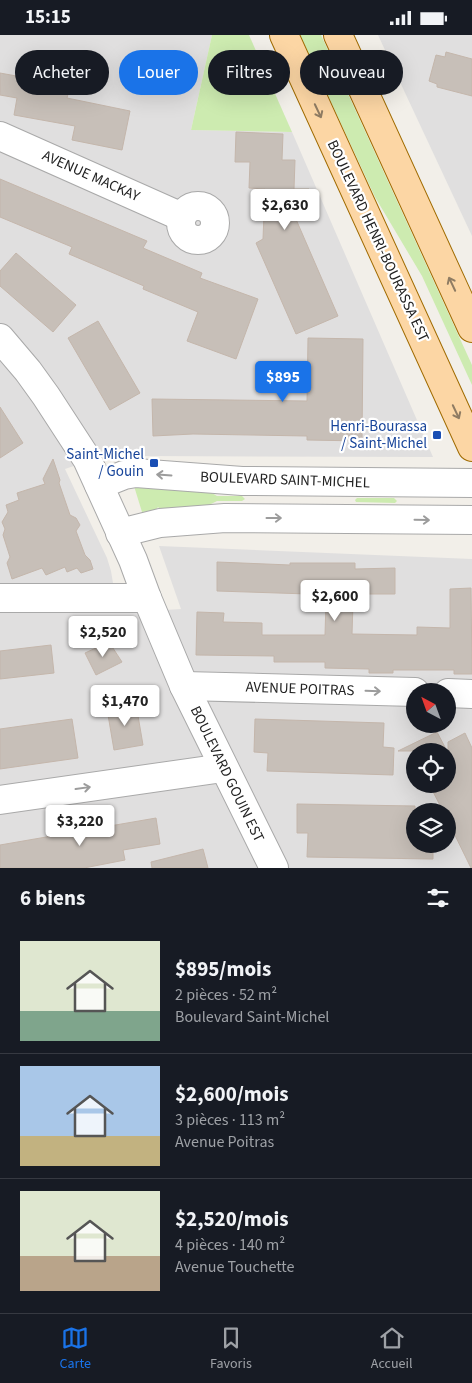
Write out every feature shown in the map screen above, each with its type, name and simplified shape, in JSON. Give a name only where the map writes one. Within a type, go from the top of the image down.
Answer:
[{"type":"main road","name":"BOULEVARD HENRI-BOURASSA EST","points":[[284,35],[472,447]]},
{"type":"main road","points":[[338,35],[472,328]]},
{"type":"street","name":"AVENUE MACKAY","points":[[0,136],[182,217]]},
{"type":"street","name":"BOULEVARD GOUIN EST","points":[[0,338],[46,396],[87,459],[134,560],[147,598],[184,686],[274,868]]},
{"type":"street","name":"BOULEVARD SAINT-MICHEL","points":[[99,485],[124,475],[136,473],[232,480],[472,483]]},
{"type":"street","points":[[120,533],[160,523],[225,518],[472,520]]},
{"type":"street","points":[[0,598],[147,598]]},
{"type":"street","name":"AVENUE POITRAS","points":[[184,686],[406,692]]},
{"type":"street","points":[[456,693],[472,694]]},
{"type":"street","points":[[0,800],[223,768]]},
{"type":"shaded area","points":[[0,35],[212,35],[191,130],[292,132],[433,457],[144,456],[112,453],[65,469],[107,558],[118,613],[181,609],[159,546],[472,559],[472,868],[0,868]]},
{"type":"shaded area","points":[[378,35],[472,35],[472,236],[403,88],[403,50],[385,50]]},
{"type":"green space","points":[[212,35],[249,35],[256,50],[209,50]]},
{"type":"green space","points":[[300,35],[321,35],[328,50],[307,50]]},
{"type":"green space","points":[[208,53],[208,95],[276,95],[292,132],[191,130]]},
{"type":"green space","points":[[328,95],[348,95],[472,365],[472,385],[422,276],[375,197]]},
{"type":"green space","points":[[148,483],[150,488],[153,484],[205,489],[217,496],[242,496],[245,499],[242,501],[217,501],[205,507],[161,510],[158,507],[155,511],[142,512],[134,486]]},
{"type":"green space","points":[[357,498],[394,498],[397,501],[395,503],[356,502]]},
{"type":"building","points":[[446,52],[472,59],[472,96],[437,87],[437,84],[429,81],[436,55],[445,57]]},
{"type":"building","points":[[0,73],[15,76],[15,95],[68,95],[67,98],[130,111],[122,150],[72,140],[75,126],[14,115],[17,98],[0,95]]},
{"type":"building","points":[[236,132],[283,134],[282,160],[295,160],[294,189],[309,189],[308,218],[295,217],[338,316],[296,334],[256,243],[263,239],[265,189],[249,188],[250,162],[235,162]]},
{"type":"building","points":[[0,179],[147,241],[143,248],[202,273],[200,278],[258,299],[236,359],[187,341],[198,312],[143,289],[144,286],[69,254],[72,247],[0,217]]},
{"type":"building","points":[[16,253],[76,305],[53,332],[0,286],[0,271]]},
{"type":"building","points":[[98,321],[140,393],[110,410],[68,338]]},
{"type":"building","points":[[308,338],[363,339],[362,441],[307,440],[307,436],[193,434],[153,436],[152,399],[307,401]]},
{"type":"building","points":[[0,407],[23,443],[0,458]]},
{"type":"building","points":[[53,459],[70,515],[76,518],[80,525],[76,531],[85,555],[90,560],[93,569],[81,573],[77,568],[67,572],[65,567],[46,575],[42,568],[12,579],[7,563],[10,557],[3,535],[5,529],[2,522],[8,512],[6,505],[19,500],[17,493],[45,484],[43,479]]},
{"type":"building","points":[[217,562],[290,565],[290,563],[355,563],[355,569],[395,568],[395,594],[355,594],[352,634],[417,635],[417,627],[450,628],[450,589],[471,588],[472,674],[454,674],[454,670],[393,670],[393,673],[369,673],[369,669],[325,668],[325,662],[274,662],[274,656],[196,655],[197,612],[224,613],[223,622],[262,623],[262,635],[325,635],[326,602],[308,602],[308,594],[217,591]]},
{"type":"building","points":[[109,642],[122,662],[96,675],[85,653]]},
{"type":"building","points":[[51,645],[54,673],[0,679],[0,651]]},
{"type":"building","points":[[136,704],[143,745],[114,750],[107,709]]},
{"type":"building","points":[[72,719],[78,758],[0,769],[0,729]]},
{"type":"building","points":[[255,719],[384,723],[383,747],[394,748],[393,775],[267,771],[268,753],[254,752]]},
{"type":"building","points":[[438,733],[443,743],[414,743]]},
{"type":"building","points":[[465,733],[472,748],[472,868],[456,837],[456,803],[439,803],[434,793],[456,793],[456,743],[448,742]]},
{"type":"building","points":[[297,804],[406,806],[406,853],[433,853],[433,859],[307,857],[308,833],[297,833]]},
{"type":"building","points":[[156,818],[160,844],[123,850],[125,860],[84,868],[0,868],[0,845]]},
{"type":"building","points":[[203,849],[208,868],[152,868],[151,862]]},
{"type":"place","name":"Henri-Bourassa / Saint-Michel","points":[[437,435]]},
{"type":"place","name":"Saint-Michel / Gouin","points":[[154,463]]}]
